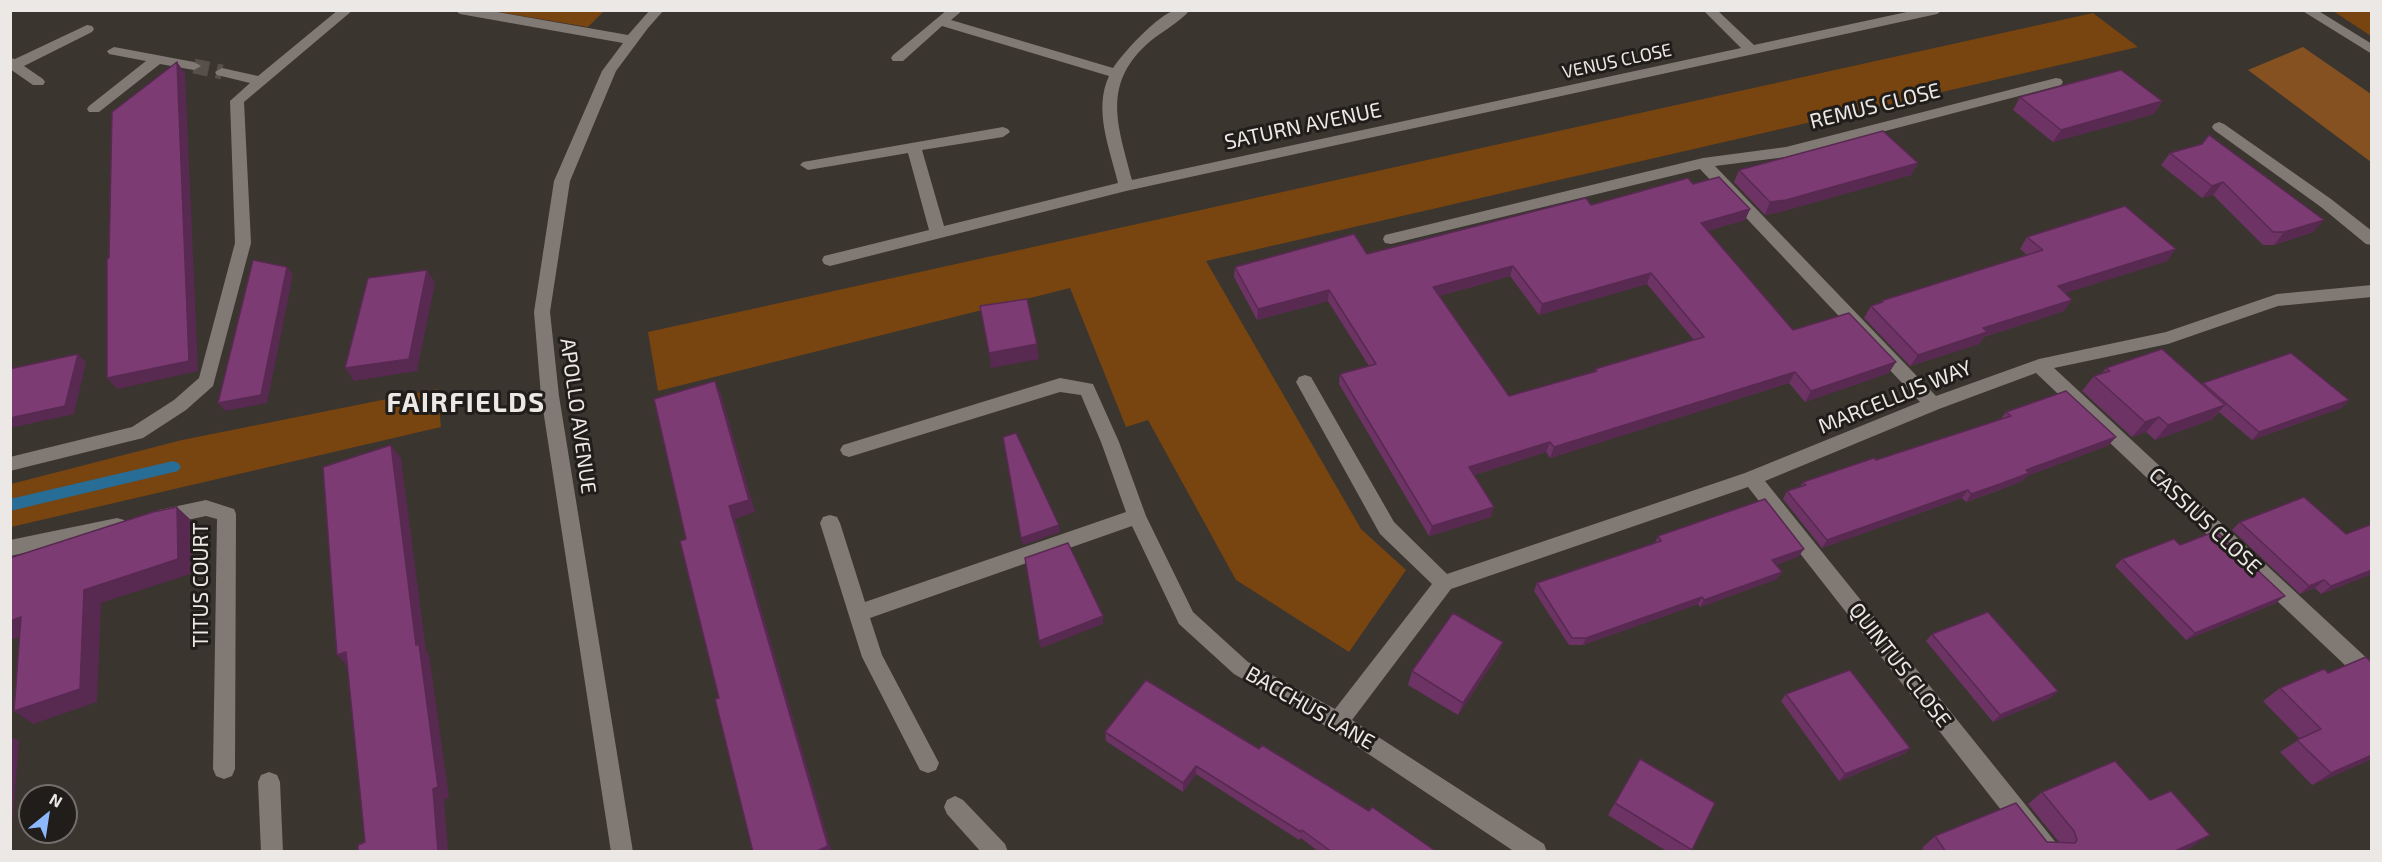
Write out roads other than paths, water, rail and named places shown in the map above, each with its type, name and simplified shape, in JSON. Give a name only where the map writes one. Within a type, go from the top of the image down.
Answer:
[{"type":"street","points":[[10,464],[137,433],[180,405],[207,381],[243,243],[237,101],[347,10]]},
{"type":"street","points":[[459,10],[632,40]]},
{"type":"street","name":"APOLLO AVENUE","points":[[622,852],[550,396],[542,312],[562,181],[609,70],[658,10]]},
{"type":"street","points":[[898,58],[940,21],[957,10]]},
{"type":"street","points":[[1126,186],[1109,116],[1114,73],[1147,34],[1184,10]]},
{"type":"street","points":[[1709,10],[1752,51]]},
{"type":"street","name":"VENUS CLOSE","points":[[1489,106],[1936,10]]},
{"type":"street","points":[[2307,10],[2372,50]]},
{"type":"street","points":[[940,21],[1114,73]]},
{"type":"street","points":[[38,82],[13,63],[87,29]]},
{"type":"street","points":[[114,51],[194,66]]},
{"type":"street","points":[[94,109],[156,60]]},
{"type":"street","points":[[222,72],[260,81]]},
{"type":"street","name":"REMUS CLOSE","points":[[1391,239],[1703,163],[1786,152],[2056,82]]},
{"type":"street","name":"SATURN AVENUE","points":[[830,260],[1126,186],[1489,106]]},
{"type":"street","points":[[2219,127],[2326,203],[2372,240]]},
{"type":"street","points":[[808,165],[1003,132]]},
{"type":"street","points":[[914,147],[938,233]]},
{"type":"street","points":[[1703,163],[1933,404]]},
{"type":"street","name":"MARCELLUS WAY","points":[[1444,583],[1752,478],[1933,404],[2039,365],[2168,338],[2277,300],[2372,291]]},
{"type":"street","name":"CASSIUS CLOSE","points":[[2039,365],[2372,677]]},
{"type":"street","points":[[1305,382],[1388,528],[1444,583],[1338,722]]},
{"type":"street","name":"BACCHUS LANE","points":[[849,450],[1060,385],[1087,389],[1110,442],[1137,516],[1186,618],[1241,668],[1338,722],[1536,852]]},
{"type":"street","name":"QUINTUS CLOSE","points":[[1752,478],[2049,852]]},
{"type":"street","name":"TITUS COURT","points":[[10,549],[206,508],[227,514],[224,769]]},
{"type":"street","points":[[858,613],[1137,516]]},
{"type":"street","points":[[831,523],[872,657],[928,763]]},
{"type":"street","points":[[269,782],[272,852]]},
{"type":"street","points":[[955,807],[997,852]]},
{"type":"waterway","points":[[10,505],[173,467]]},
{"type":"tunnel","points":[[194,66],[222,72]]},
{"type":"district","name":"FAIRFIELDS","points":[[466,403]]}]
